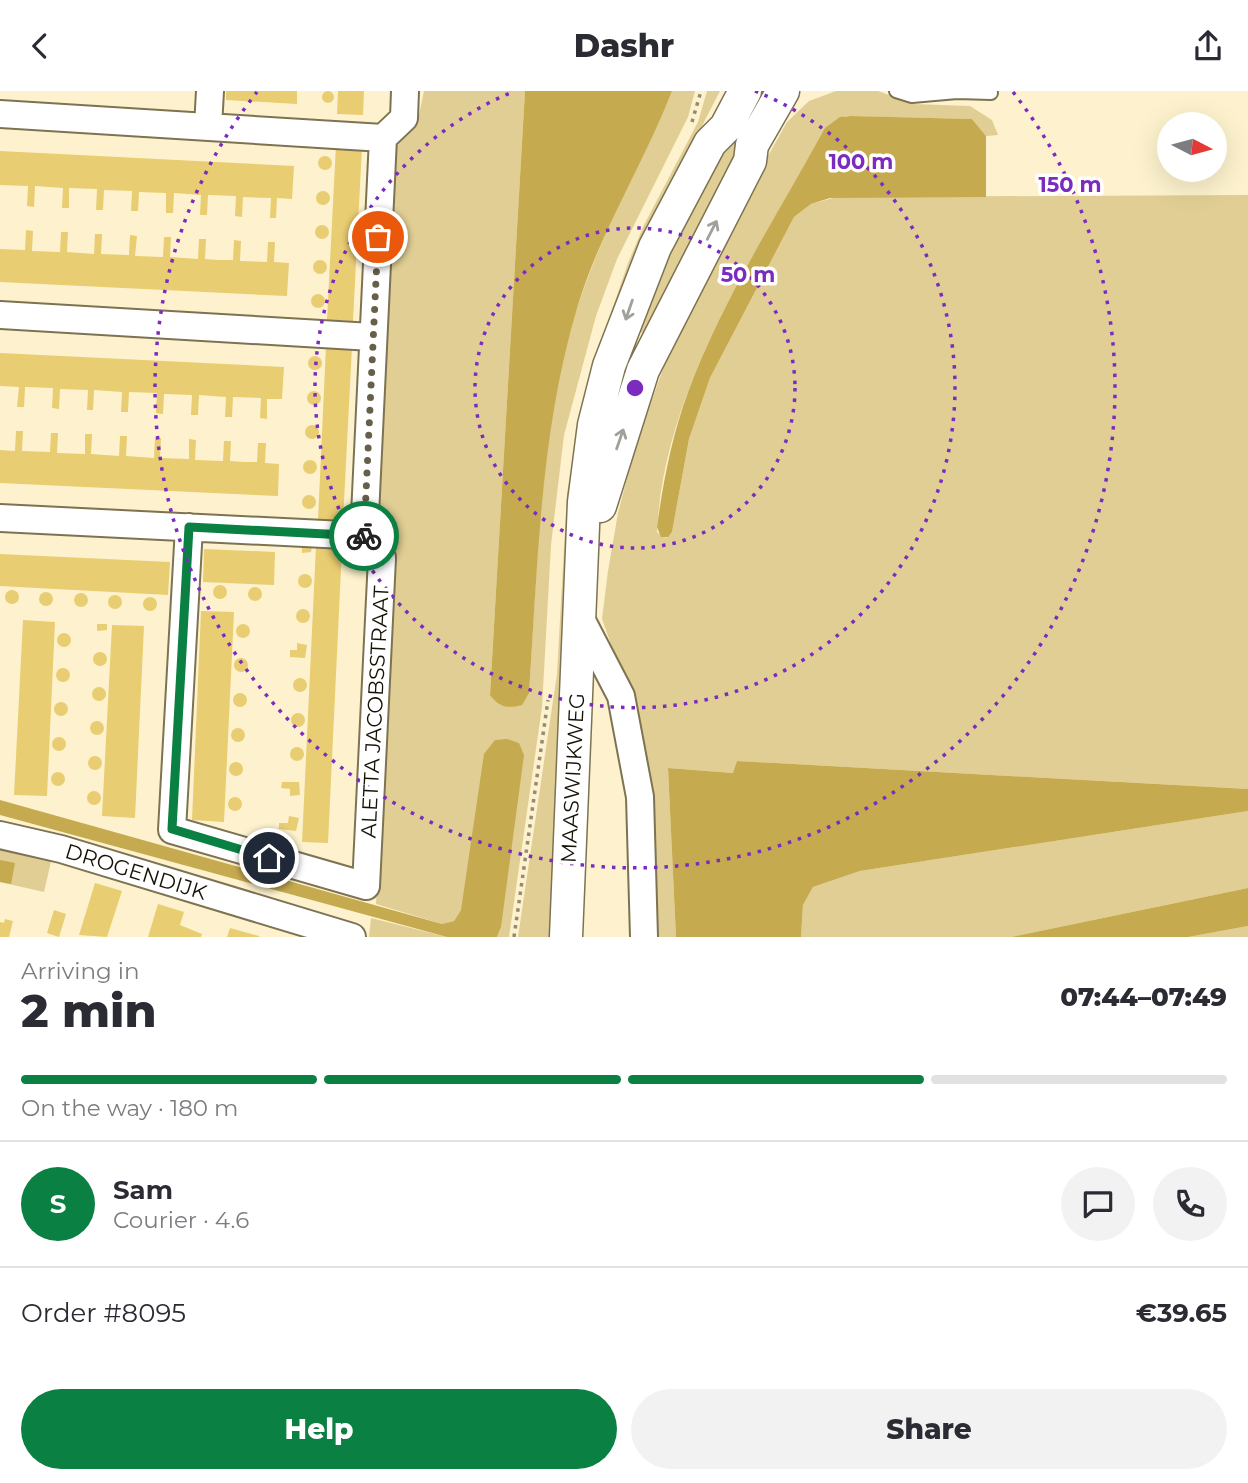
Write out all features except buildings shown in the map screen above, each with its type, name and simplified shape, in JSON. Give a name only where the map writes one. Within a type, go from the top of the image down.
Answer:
[{"type":"street","points":[[208,127],[210,91]]},
{"type":"street","points":[[0,519],[364,536],[383,138],[404,118],[405,91]]},
{"type":"street","name":"MAASWIJKWEG","points":[[566,937],[584,502],[594,425],[609,366],[650,258],[710,143],[716,117],[728,91]]},
{"type":"street","name":"MAASWIJKWEG","points":[[710,143],[726,127],[745,91]]},
{"type":"street","name":"MAASWIJKWEG","points":[[583,576],[609,470],[643,370],[750,161],[752,145],[783,91]]},
{"type":"street","name":"MAASWIJKWEG","points":[[750,161],[764,150],[802,91]]},
{"type":"street","points":[[2,107],[208,127],[383,138]]},
{"type":"street","points":[[0,314],[372,337]]},
{"type":"street","name":"ALETTA JACOBSSTRAAT","points":[[189,527],[172,829],[366,886],[382,558],[364,536]]},
{"type":"street","name":"MAASWIJKWEG","points":[[581,619],[621,696],[640,797],[644,937]]},
{"type":"street","name":"DROGENDIJK","points":[[0,835],[61,849],[352,937]]},
{"type":"lane","points":[[896,91],[921,97],[957,91],[991,93]]},
{"type":"shaded area","points":[[424,91],[525,91],[490,695],[529,692],[549,435],[574,316],[612,218],[672,91],[695,91],[688,117],[617,259],[596,316],[564,435],[551,545],[542,707],[509,937],[497,937],[501,927],[461,910],[454,921],[442,924],[376,904],[392,558],[376,522],[384,403],[394,145],[418,120]]},
{"type":"shaded area","points":[[525,91],[672,91],[598,250],[587,277],[565,352],[548,448],[538,546],[529,693],[522,705],[508,707],[490,695]]},
{"type":"shaded area","points":[[707,91],[720,91],[616,325],[554,937],[518,937],[557,674],[567,493],[588,380],[628,263],[644,225],[698,122]]},
{"type":"shaded area","points":[[754,91],[774,91],[645,334],[638,331],[668,254]]},
{"type":"shaded area","points":[[836,91],[878,91],[913,104],[970,106],[992,120],[998,135],[986,136],[972,119],[845,116],[826,128],[744,272],[695,373],[663,478],[657,532],[666,538],[672,532],[689,439],[710,378],[794,217],[811,204],[837,197],[1248,195],[1248,789],[737,761],[734,773],[668,768],[676,937],[651,937],[652,797],[643,734],[602,619],[618,513],[636,444],[689,297],[787,122],[809,101]]},
{"type":"shaded area","points":[[840,117],[972,119],[986,136],[986,197],[830,198],[811,204],[794,217],[710,378],[689,439],[672,532],[668,537],[661,537],[657,527],[677,425],[717,324],[825,128]]},
{"type":"shaded area","points":[[507,739],[519,743],[524,755],[501,927],[497,937],[447,937],[0,815],[0,800],[442,924],[454,921],[461,910],[484,754],[495,740]]},
{"type":"shaded area","points":[[737,761],[1248,789],[1248,811],[860,871],[813,887],[803,905],[801,937],[676,937],[668,768],[733,773]]},
{"type":"shaded area","points":[[1248,811],[1248,888],[1011,937],[801,937],[803,905],[813,887],[860,871]]},
{"type":"shaded area","points":[[0,844],[52,857],[44,892],[0,882]]},
{"type":"shaded area","points":[[0,860],[15,863],[11,884],[0,882]]},
{"type":"shaded area","points":[[1248,888],[1248,926],[1188,937],[1011,937]]},
{"type":"shaded area","points":[[371,918],[447,937],[369,937]]},
{"type":"shaded area","points":[[1248,926],[1248,937],[1188,937]]},
{"type":"way so far","points":[[364,536],[378,237]]},
{"type":"route","points":[[269,858],[172,829],[189,527],[364,536]]}]
